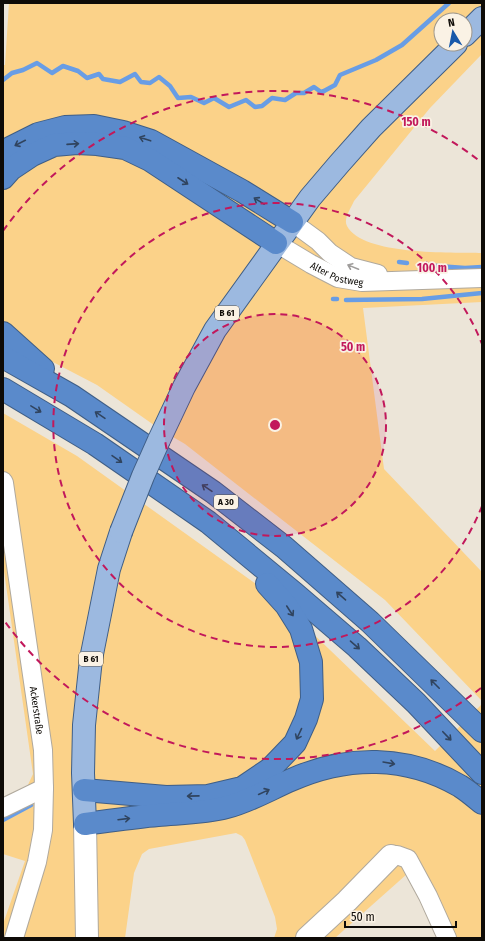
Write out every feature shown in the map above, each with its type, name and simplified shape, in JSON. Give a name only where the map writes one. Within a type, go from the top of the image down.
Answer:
[{"type":"highway","points":[[3,154],[10,148],[38,134],[65,127],[94,126],[123,132],[151,141],[242,191],[292,222]]},
{"type":"highway","points":[[3,178],[11,169],[32,155],[54,145],[77,143],[126,148],[150,160],[276,243]]},
{"type":"highway","points":[[3,333],[72,396]]},
{"type":"highway","name":"A 30","points":[[3,357],[72,396],[213,492],[284,547],[370,622],[482,731]]},
{"type":"highway","name":"A 30","points":[[3,390],[94,444],[208,522],[358,647],[416,703],[482,773]]},
{"type":"highway","points":[[84,790],[166,797],[208,796],[242,788],[270,770],[295,743],[306,719],[312,699],[311,662],[301,629],[286,605],[228,539]]},
{"type":"highway","points":[[85,824],[156,815],[217,810],[240,804],[292,779],[319,769],[351,762],[382,761],[422,769],[460,786],[482,803]]},
{"type":"main road","points":[[473,27],[482,18]]},
{"type":"main road","name":"B 61","points":[[85,824],[84,725],[91,659],[108,569],[143,476],[184,387],[215,330],[276,243],[310,198],[338,164],[371,128],[448,52]]},
{"type":"street","name":"Alter Postweg","points":[[292,222],[318,241],[330,253],[351,267],[404,281]]},
{"type":"street","name":"Alter Postweg","points":[[276,243],[338,278],[362,282],[482,278]]},
{"type":"street","name":"Ackerstraße","points":[[3,480],[43,750],[44,788],[43,830],[37,862],[14,938]]},
{"type":"street","points":[[3,808],[44,788]]},
{"type":"street","points":[[85,824],[87,938]]},
{"type":"street","points":[[307,938],[347,902],[391,856],[397,855],[408,858],[428,896],[447,938]]},
{"type":"shaded area","points":[[9,3],[482,3],[482,54],[430,108],[354,201],[346,223],[356,236],[371,243],[389,247],[430,252],[482,253],[482,302],[363,308],[384,469],[482,572],[482,701],[385,600],[185,444],[161,430],[97,385],[3,336],[3,65],[5,65]]},
{"type":"shaded area","points":[[3,413],[77,456],[277,599],[435,751],[482,704],[482,938],[452,938],[416,866],[335,938],[274,938],[277,929],[275,917],[245,840],[242,836],[236,833],[149,849],[142,854],[134,873],[125,938],[3,938],[3,924],[25,861],[3,854],[3,799],[27,787],[33,774],[3,564]]},
{"type":"waterway","points":[[3,80],[12,73],[23,70],[37,63],[52,73],[63,66],[78,71],[87,78],[99,74],[103,79],[120,82],[135,74],[141,82],[150,83],[159,77],[170,86],[178,98],[191,97],[204,103],[214,98],[229,107],[246,100],[255,107],[262,106],[272,98],[285,100],[296,93],[304,93],[314,87],[321,92],[335,85],[340,75],[376,60],[402,45],[449,3]]},
{"type":"waterway","points":[[399,262],[407,263]]},
{"type":"waterway","points":[[424,265],[465,268],[482,267]]},
{"type":"waterway","points":[[346,300],[422,299],[482,293]]},
{"type":"waterway","points":[[3,820],[31,805]]}]
